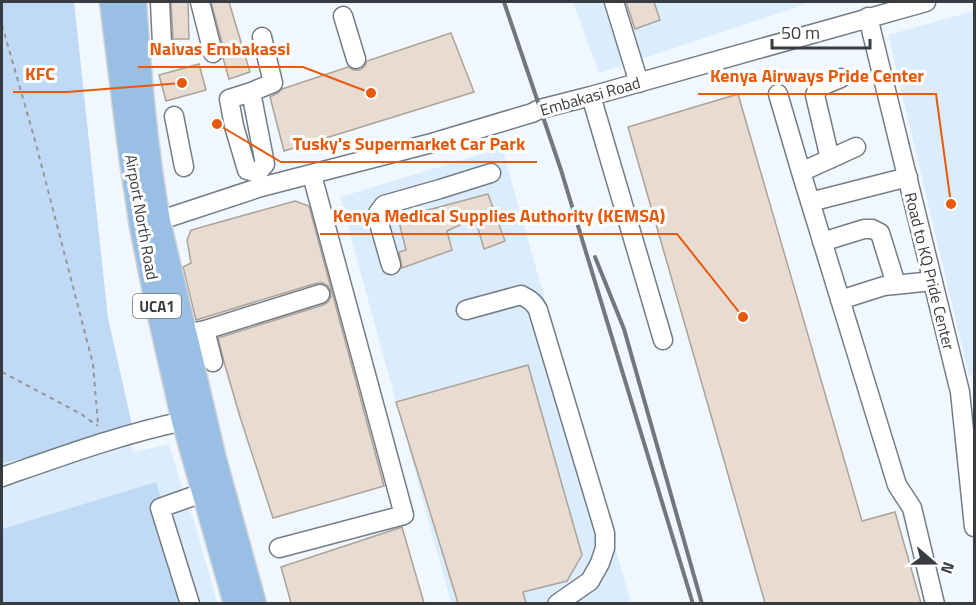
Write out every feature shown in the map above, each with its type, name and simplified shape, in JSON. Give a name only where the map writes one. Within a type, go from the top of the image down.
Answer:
[{"type":"main road","name":"Airport North Road","points":[[112,2],[131,155],[157,302],[184,421],[236,603]]},
{"type":"main road","name":"Airport North Road","points":[[134,2],[138,63],[151,181],[158,221],[195,332],[214,459],[254,603]]},
{"type":"street","points":[[160,2],[162,44]]},
{"type":"street","points":[[200,2],[213,53]]},
{"type":"street","points":[[614,2],[639,83]]},
{"type":"street","name":"Embakasi Road","points":[[158,221],[259,180],[312,175],[639,83],[877,11],[926,2]]},
{"type":"street","name":"Road to KQ Pride Center","points":[[877,11],[908,177],[933,281],[967,390],[975,527]]},
{"type":"street","points":[[343,16],[356,59]]},
{"type":"street","points":[[259,180],[247,170],[229,99],[273,83],[262,37]]},
{"type":"street","points":[[830,159],[815,95],[819,87],[841,78]]},
{"type":"street","points":[[778,94],[897,485],[912,508],[935,603]]},
{"type":"street","points":[[591,96],[663,340]]},
{"type":"street","points":[[174,116],[184,167]]},
{"type":"street","points":[[801,172],[856,147]]},
{"type":"street","points":[[391,265],[379,223],[378,213],[384,205],[491,173]]},
{"type":"street","points":[[279,548],[404,515],[312,175]]},
{"type":"street","points":[[810,202],[908,177]]},
{"type":"street","points":[[822,242],[864,229],[872,229],[880,233],[896,281]]},
{"type":"street","points":[[840,300],[884,286],[933,281]]},
{"type":"street","points":[[213,362],[195,332],[320,294]]},
{"type":"street","points":[[466,310],[520,295],[535,303],[538,310],[605,533],[605,548],[590,581],[557,603]]},
{"type":"street","points":[[2,477],[149,428],[184,421]]},
{"type":"street","points":[[190,603],[160,508],[205,492]]},
{"type":"path","points":[[2,25],[36,144],[93,364],[98,424],[105,442]]},
{"type":"path","points":[[2,372],[98,424]]},
{"type":"shaded area","points":[[2,2],[130,434],[133,452],[169,444],[196,527],[217,603],[2,603]]},
{"type":"shaded area","points":[[2,2],[74,2],[108,318],[134,434],[2,463]]},
{"type":"shaded area","points":[[573,2],[812,2],[599,73]]},
{"type":"shaded area","points":[[974,11],[974,374],[969,376],[888,35]]},
{"type":"shaded area","points":[[502,148],[631,603],[451,603],[340,197]]},
{"type":"shaded area","points":[[156,482],[194,603],[2,604],[2,529]]},
{"type":"building","points":[[171,2],[188,2],[189,39],[173,39]]},
{"type":"building","points":[[211,2],[229,2],[250,72],[229,79]]},
{"type":"building","points":[[626,2],[654,2],[660,20],[635,29]]},
{"type":"building","points":[[451,33],[474,92],[284,151],[270,97],[282,89],[348,67],[360,70],[367,61]]},
{"type":"building","points":[[199,64],[206,90],[166,101],[159,75]]},
{"type":"building","points":[[738,94],[862,521],[895,512],[921,603],[765,603],[628,127]]},
{"type":"building","points":[[488,194],[505,241],[484,249],[475,218],[447,231],[452,250],[402,268],[399,252],[406,250],[398,218]]},
{"type":"building","points":[[295,201],[309,206],[384,486],[273,518],[241,420],[218,338],[323,305],[331,297],[330,290],[323,283],[317,283],[196,320],[183,267],[191,263],[187,240],[191,230]]},
{"type":"building","points":[[528,365],[582,555],[567,581],[523,592],[526,603],[458,603],[396,402]]},
{"type":"building","points":[[402,527],[424,603],[291,603],[281,567]]},
{"type":"railway","points":[[504,2],[561,170],[693,604]]},
{"type":"railway","points":[[595,257],[624,329],[702,604]]},
{"type":"place","name":"KFC","points":[[182,83]]},
{"type":"place","name":"Naivas Embakassi","points":[[371,93]]},
{"type":"place","name":"Tusky's Supermarket Car Park","points":[[217,124]]},
{"type":"place","name":"Kenya Airways Pride Center","points":[[951,204]]},
{"type":"place","name":"Kenya Medical Supplies Authority (KEMSA)","points":[[743,317]]}]
